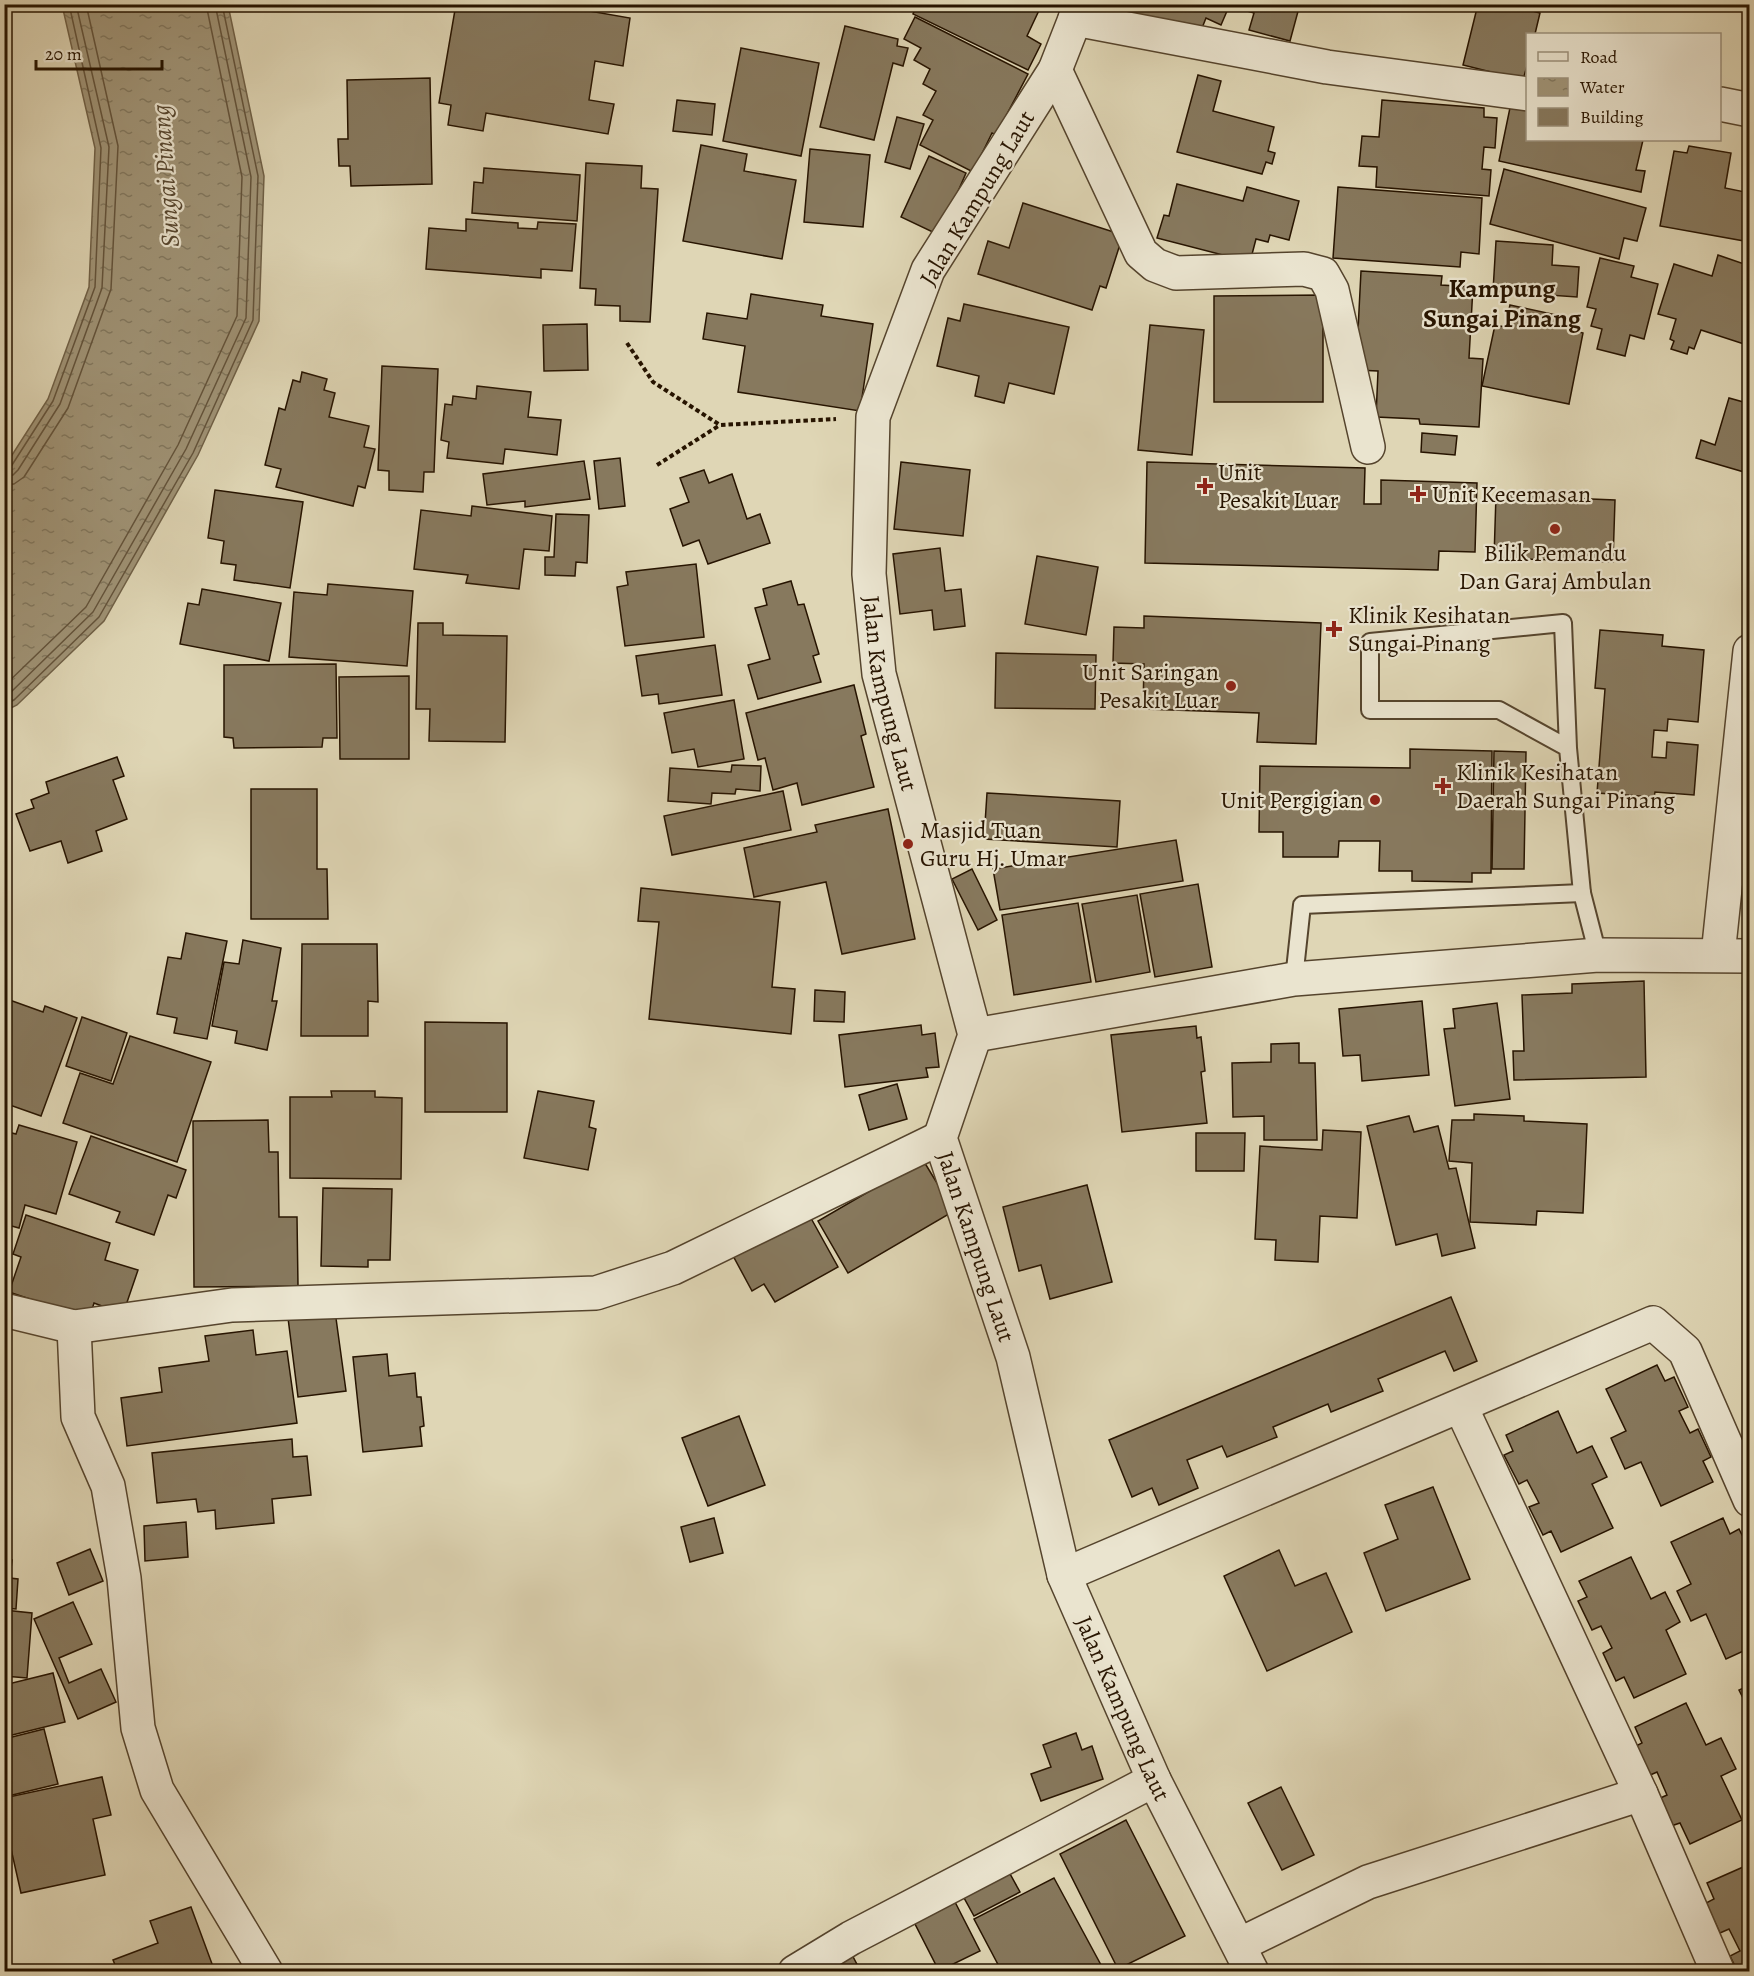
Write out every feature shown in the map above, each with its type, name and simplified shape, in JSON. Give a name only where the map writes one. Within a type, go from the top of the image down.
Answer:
[{"type":"street","name":"Jalan Kampung Laut","points":[[1079,12],[1055,70],[928,270],[873,417],[869,574],[879,674],[975,1035],[940,1138],[1013,1357],[1064,1575],[1154,1780],[1245,1958]]},
{"type":"street","points":[[1079,12],[1327,67],[1526,94]]},
{"type":"street","points":[[1055,70],[1141,253],[1155,265],[1176,273],[1304,269],[1323,274],[1332,290],[1368,447]]},
{"type":"street","points":[[1721,104],[1749,110]]},
{"type":"street","points":[[975,1035],[1294,979],[1598,955],[1734,955],[1749,651]]},
{"type":"street","points":[[4,1310],[74,1327],[232,1305],[596,1293],[674,1268],[940,1138]]},
{"type":"street","points":[[1064,1575],[1653,1323],[1685,1351],[1749,1500]]},
{"type":"street","points":[[74,1327],[78,1417],[108,1486],[124,1578],[138,1728],[157,1790],[266,1971]]},
{"type":"street","points":[[1461,1407],[1641,1794],[1718,1971]]},
{"type":"street","points":[[795,1971],[861,1932],[1154,1780]]},
{"type":"street","points":[[1245,1958],[1368,1882],[1641,1794]]},
{"type":"lane","points":[[1568,748],[1499,710],[1370,710],[1370,642],[1563,623],[1568,748],[1582,892],[1598,955]]},
{"type":"lane","points":[[1294,979],[1302,905],[1582,892]]},
{"type":"path","points":[[627,343],[653,382],[720,425]]},
{"type":"path","points":[[657,465],[720,425],[873,417]]},
{"type":"water","name":"Sungai Pinang","points":[[62,5],[228,5],[264,176],[259,321],[198,455],[104,621],[17,705],[5,711],[5,466],[48,399],[89,287],[95,148]]},
{"type":"building","points":[[456,4],[549,4],[630,18],[623,66],[595,61],[589,100],[614,104],[608,134],[486,113],[483,131],[448,125],[451,105],[439,103]]},
{"type":"building","points":[[917,4],[932,4],[938,8],[940,4],[1042,4],[1027,36],[1041,44],[1028,70],[913,14]]},
{"type":"building","points":[[1108,4],[1230,4],[1221,25],[1206,18],[1198,38],[1144,23],[1107,8]]},
{"type":"building","points":[[1238,4],[1300,4],[1290,41],[1249,30],[1254,13],[1237,8]]},
{"type":"building","points":[[1478,4],[1507,4],[1540,13],[1535,33],[1526,33],[1526,69],[1523,80],[1463,65]]},
{"type":"building","points":[[915,17],[1028,74],[996,135],[992,133],[973,172],[920,145],[933,120],[923,115],[936,91],[923,84],[930,69],[914,60],[921,48],[904,39]]},
{"type":"building","points":[[845,26],[898,39],[897,46],[908,48],[903,66],[893,63],[874,140],[820,127]]},
{"type":"building","points":[[741,48],[819,63],[801,156],[723,141]]},
{"type":"building","points":[[1198,75],[1221,81],[1213,111],[1274,127],[1268,151],[1275,153],[1272,164],[1266,162],[1262,174],[1177,152]]},
{"type":"building","points":[[430,78],[432,184],[351,186],[350,166],[339,166],[338,139],[348,139],[347,80]]},
{"type":"building","points":[[1512,98],[1526,101],[1526,141],[1643,141],[1636,170],[1645,171],[1641,192],[1499,161]]},
{"type":"building","points":[[677,100],[715,104],[712,135],[673,131]]},
{"type":"building","points":[[1382,100],[1484,108],[1484,117],[1497,118],[1495,148],[1484,147],[1482,169],[1491,170],[1489,196],[1376,187],[1377,167],[1359,166],[1362,136],[1379,137]]},
{"type":"building","points":[[897,117],[924,124],[910,169],[885,162]]},
{"type":"building","points":[[701,145],[747,154],[744,171],[796,180],[782,259],[683,241]]},
{"type":"building","points":[[1689,146],[1731,153],[1725,188],[1750,193],[1750,242],[1660,226],[1674,151],[1687,153]]},
{"type":"building","points":[[810,149],[870,155],[863,227],[804,222]]},
{"type":"building","points":[[929,156],[966,173],[939,235],[901,217]]},
{"type":"building","points":[[586,163],[642,166],[641,188],[658,189],[650,322],[620,321],[620,306],[595,305],[596,289],[580,288]]},
{"type":"building","points":[[484,168],[580,175],[577,221],[472,213],[474,182],[483,183]]},
{"type":"building","points":[[1504,169],[1646,208],[1637,241],[1624,238],[1619,259],[1490,224]]},
{"type":"building","points":[[1177,184],[1243,201],[1247,187],[1299,201],[1289,240],[1270,235],[1268,242],[1256,239],[1250,262],[1157,238],[1164,215],[1169,216]]},
{"type":"building","points":[[1338,187],[1482,198],[1479,254],[1461,252],[1460,267],[1333,258]]},
{"type":"building","points":[[1023,203],[1123,235],[1106,288],[1100,286],[1092,310],[978,274],[988,241],[1009,248]]},
{"type":"building","points":[[466,219],[518,223],[518,228],[537,229],[538,222],[576,224],[572,271],[541,269],[541,278],[426,269],[429,228],[466,231]]},
{"type":"building","points":[[1496,241],[1553,245],[1552,265],[1579,267],[1577,297],[1493,291]]},
{"type":"building","points":[[1718,255],[1750,266],[1750,346],[1701,330],[1694,349],[1689,347],[1687,354],[1671,349],[1674,341],[1670,339],[1676,319],[1658,314],[1674,264],[1712,276]]},
{"type":"building","points":[[1600,258],[1634,266],[1631,277],[1658,284],[1644,339],[1630,335],[1625,356],[1597,349],[1602,329],[1591,326],[1596,309],[1587,307]]},
{"type":"building","points":[[1361,271],[1442,276],[1441,285],[1473,287],[1469,358],[1483,359],[1479,427],[1420,424],[1419,419],[1376,417],[1378,371],[1356,370]]},
{"type":"building","points":[[751,294],[823,305],[821,316],[873,324],[860,411],[738,392],[745,346],[703,339],[707,313],[747,319]]},
{"type":"building","points":[[1323,295],[1323,402],[1214,402],[1214,296]]},
{"type":"building","points":[[964,304],[1069,327],[1054,394],[1009,383],[1004,403],[975,396],[979,376],[937,366],[948,318],[960,321]]},
{"type":"building","points":[[1510,305],[1575,319],[1572,330],[1583,333],[1569,404],[1482,386],[1495,325],[1505,327]]},
{"type":"building","points":[[587,324],[588,370],[544,371],[543,325]]},
{"type":"building","points":[[1150,325],[1204,330],[1192,455],[1138,450]]},
{"type":"building","points":[[382,366],[438,369],[434,472],[424,472],[423,492],[389,490],[389,471],[378,470]]},
{"type":"building","points":[[302,372],[327,379],[324,390],[335,393],[329,417],[369,426],[364,447],[375,449],[365,488],[358,486],[353,506],[276,487],[281,469],[265,465],[279,408],[285,410],[293,380],[300,382]]},
{"type":"building","points":[[477,386],[531,392],[528,417],[561,420],[557,455],[505,449],[503,464],[447,458],[449,442],[441,440],[445,404],[452,405],[453,396],[476,399]]},
{"type":"building","points":[[1750,395],[1750,458],[1748,458],[1744,472],[1696,458],[1701,440],[1715,445],[1729,398],[1747,403]]},
{"type":"building","points":[[1422,433],[1457,436],[1455,455],[1421,452]]},
{"type":"building","points":[[620,458],[625,506],[599,509],[594,461]]},
{"type":"building","points":[[584,461],[590,499],[525,507],[525,501],[487,505],[483,474]]},
{"type":"building","points":[[901,462],[970,470],[963,536],[894,529]]},
{"type":"building","points":[[1147,462],[1365,468],[1364,504],[1381,504],[1381,480],[1477,483],[1475,552],[1439,551],[1438,570],[1145,563]]},
{"type":"building","points":[[704,470],[709,483],[732,474],[747,519],[760,514],[770,543],[708,564],[699,540],[683,546],[670,509],[689,502],[680,478]]},
{"type":"building","points":[[215,490],[303,502],[290,588],[234,580],[236,565],[221,563],[224,541],[208,538]]},
{"type":"building","name":"Bilik Pemandu Dan Garaj Ambulan","points":[[1496,495],[1615,500],[1613,562],[1494,558]]},
{"type":"building","points":[[472,506],[552,516],[549,551],[524,549],[519,589],[466,583],[468,575],[414,569],[421,510],[471,516]]},
{"type":"building","points":[[556,514],[589,515],[587,563],[576,562],[575,576],[545,575],[545,557],[554,557]]},
{"type":"building","points":[[940,548],[945,591],[961,589],[965,626],[934,630],[932,610],[900,614],[893,554]]},
{"type":"building","points":[[1037,556],[1098,567],[1086,635],[1025,624]]},
{"type":"building","points":[[696,564],[704,637],[625,646],[617,587],[628,585],[626,572]]},
{"type":"building","points":[[791,581],[798,605],[804,604],[819,654],[813,656],[821,682],[758,699],[748,665],[770,659],[755,608],[767,605],[763,589]]},
{"type":"building","points":[[328,584],[413,591],[407,666],[289,657],[294,592],[327,595]]},
{"type":"building","points":[[202,589],[281,603],[269,661],[180,644],[188,603],[199,605]]},
{"type":"building","name":"Unit Saringan Pesakit Luar","points":[[1144,616],[1321,623],[1316,744],[1257,742],[1259,713],[1143,709],[1144,664],[1113,663],[1114,627],[1144,628]]},
{"type":"building","points":[[418,623],[443,623],[443,635],[507,636],[505,742],[429,741],[430,709],[416,709]]},
{"type":"building","points":[[1600,630],[1663,635],[1662,646],[1704,650],[1698,722],[1668,719],[1667,731],[1654,730],[1652,757],[1666,758],[1667,742],[1698,745],[1694,795],[1655,792],[1654,797],[1597,793],[1605,689],[1595,688]]},
{"type":"building","points":[[715,645],[722,695],[659,704],[658,694],[642,696],[636,656]]},
{"type":"building","points":[[996,653],[1096,655],[1095,709],[995,708]]},
{"type":"building","points":[[336,664],[337,738],[323,738],[322,747],[234,748],[233,738],[224,737],[224,665]]},
{"type":"building","points":[[409,676],[409,759],[340,759],[339,677]]},
{"type":"building","points":[[854,685],[866,734],[861,736],[874,787],[802,805],[797,783],[773,790],[765,758],[758,760],[746,713]]},
{"type":"building","points":[[734,700],[744,759],[698,767],[694,749],[672,753],[664,713]]},
{"type":"building","name":"Unit Pergigian","points":[[1410,749],[1492,751],[1491,873],[1472,873],[1472,882],[1412,881],[1412,871],[1379,871],[1380,841],[1339,841],[1338,857],[1283,857],[1283,832],[1259,832],[1260,766],[1410,768]]},
{"type":"building","points":[[1494,751],[1526,752],[1524,869],[1492,869]]},
{"type":"building","points":[[117,757],[124,776],[113,780],[127,819],[96,831],[102,851],[68,863],[61,841],[30,851],[16,814],[34,808],[31,800],[49,793],[46,782]]},
{"type":"building","points":[[732,765],[761,766],[760,791],[736,789],[735,794],[712,793],[711,804],[668,801],[670,768],[731,772]]},
{"type":"building","points":[[251,789],[317,789],[317,869],[327,869],[328,919],[251,919]]},
{"type":"building","points":[[783,791],[791,830],[672,855],[664,816]]},
{"type":"building","points":[[987,793],[1120,801],[1117,847],[984,839]]},
{"type":"building","points":[[888,809],[915,939],[842,954],[826,882],[754,897],[744,848],[817,832],[815,825]]},
{"type":"building","points":[[1176,840],[1183,881],[1000,910],[993,869]]},
{"type":"building","points":[[972,869],[997,920],[978,930],[952,879]]},
{"type":"building","points":[[1198,884],[1212,967],[1155,977],[1140,894]]},
{"type":"building","points":[[641,888],[780,902],[772,987],[795,989],[791,1034],[649,1019],[659,922],[638,921]]},
{"type":"building","points":[[1137,895],[1150,972],[1096,982],[1082,904]]},
{"type":"building","points":[[1078,903],[1091,982],[1014,995],[1002,915]]},
{"type":"building","points":[[186,933],[227,941],[207,1039],[174,1033],[177,1018],[157,1014],[168,957],[181,959]]},
{"type":"building","points":[[243,940],[281,948],[272,1001],[277,1001],[267,1050],[235,1043],[237,1031],[212,1026],[224,962],[239,964]]},
{"type":"building","points":[[302,944],[377,944],[378,1002],[368,1001],[368,1036],[301,1036]]},
{"type":"building","points":[[1644,981],[1646,1077],[1514,1080],[1513,1051],[1524,1051],[1522,995],[1572,993],[1572,984]]},
{"type":"building","points":[[815,990],[845,992],[844,1022],[814,1021]]},
{"type":"building","points":[[4,998],[43,1012],[45,1006],[77,1018],[41,1116],[4,1103]]},
{"type":"building","points":[[1422,1001],[1429,1075],[1362,1081],[1360,1055],[1343,1056],[1339,1009]]},
{"type":"building","points":[[1497,1003],[1510,1099],[1455,1106],[1444,1029],[1455,1028],[1453,1009]]},
{"type":"building","points":[[82,1017],[127,1033],[111,1081],[66,1066]]},
{"type":"building","points":[[425,1022],[507,1023],[507,1112],[425,1112]]},
{"type":"building","points":[[921,1025],[922,1035],[935,1033],[939,1067],[926,1068],[928,1077],[845,1087],[839,1035]]},
{"type":"building","points":[[1196,1026],[1197,1038],[1201,1037],[1205,1071],[1201,1072],[1207,1123],[1122,1132],[1111,1035]]},
{"type":"building","points":[[130,1036],[211,1062],[177,1162],[63,1123],[80,1073],[113,1084]]},
{"type":"building","points":[[1299,1043],[1299,1063],[1315,1063],[1317,1140],[1264,1140],[1264,1116],[1233,1117],[1232,1063],[1271,1062],[1271,1044]]},
{"type":"building","points":[[897,1084],[907,1119],[869,1130],[859,1095]]},
{"type":"building","points":[[331,1091],[375,1091],[375,1097],[402,1098],[401,1179],[290,1178],[290,1097],[332,1097]]},
{"type":"building","points":[[538,1091],[594,1101],[589,1127],[596,1129],[588,1170],[524,1158]]},
{"type":"building","points":[[1474,1114],[1524,1116],[1524,1121],[1587,1124],[1583,1213],[1537,1211],[1536,1225],[1470,1222],[1472,1163],[1449,1161],[1452,1120],[1474,1120]]},
{"type":"building","points":[[1409,1116],[1414,1132],[1438,1126],[1449,1169],[1456,1168],[1475,1248],[1442,1256],[1437,1234],[1396,1245],[1367,1126]]},
{"type":"building","points":[[268,1120],[269,1152],[278,1152],[279,1217],[297,1217],[298,1286],[194,1287],[193,1121]]},
{"type":"building","points":[[19,1125],[77,1142],[56,1214],[25,1205],[19,1228],[4,1224],[4,1131],[16,1134]]},
{"type":"building","points":[[1323,1130],[1361,1132],[1357,1218],[1320,1216],[1318,1262],[1275,1260],[1276,1240],[1255,1239],[1260,1146],[1322,1150]]},
{"type":"building","points":[[1196,1133],[1245,1133],[1244,1171],[1196,1171]]},
{"type":"building","points":[[91,1136],[186,1170],[176,1198],[168,1195],[154,1235],[116,1222],[120,1212],[69,1194]]},
{"type":"building","points":[[923,1160],[954,1211],[848,1273],[818,1221]]},
{"type":"building","points":[[1087,1185],[1112,1282],[1050,1299],[1041,1265],[1019,1271],[1003,1207]]},
{"type":"building","points":[[323,1188],[392,1189],[390,1260],[368,1260],[368,1267],[321,1266]]},
{"type":"building","points":[[807,1211],[838,1267],[775,1302],[764,1284],[752,1291],[731,1252]]},
{"type":"building","points":[[26,1215],[110,1243],[105,1260],[138,1270],[123,1314],[94,1303],[89,1319],[9,1292],[21,1257],[13,1254]]},
{"type":"building","points":[[1451,1297],[1477,1361],[1454,1371],[1445,1351],[1378,1379],[1383,1391],[1331,1412],[1328,1404],[1273,1427],[1277,1437],[1227,1457],[1222,1446],[1187,1460],[1198,1488],[1159,1505],[1152,1488],[1132,1497],[1109,1440]]},
{"type":"building","points":[[335,1311],[346,1391],[298,1397],[288,1318]]},
{"type":"building","points":[[253,1330],[256,1355],[287,1351],[297,1423],[127,1446],[121,1398],[162,1392],[159,1368],[209,1361],[205,1336]]},
{"type":"building","points":[[387,1354],[389,1376],[415,1373],[417,1397],[421,1397],[424,1426],[420,1427],[422,1446],[363,1452],[353,1357]]},
{"type":"building","points":[[1657,1365],[1665,1381],[1674,1377],[1688,1407],[1679,1411],[1690,1433],[1698,1429],[1711,1457],[1703,1461],[1713,1482],[1661,1506],[1641,1462],[1625,1469],[1611,1438],[1626,1431],[1606,1389]]},
{"type":"building","points":[[1558,1411],[1577,1453],[1592,1446],[1607,1477],[1592,1484],[1613,1528],[1561,1552],[1551,1531],[1543,1535],[1529,1507],[1539,1503],[1527,1480],[1519,1484],[1504,1455],[1513,1451],[1506,1435]]},
{"type":"building","points":[[739,1416],[765,1485],[708,1506],[682,1438]]},
{"type":"building","points":[[292,1439],[293,1457],[307,1456],[311,1495],[272,1499],[274,1523],[216,1529],[215,1510],[198,1512],[196,1499],[157,1503],[152,1453]]},
{"type":"building","points":[[1433,1487],[1470,1579],[1386,1611],[1364,1553],[1398,1539],[1385,1505]]},
{"type":"building","points":[[714,1518],[723,1553],[690,1562],[681,1527]]},
{"type":"building","points":[[1723,1518],[1730,1534],[1739,1529],[1750,1551],[1750,1561],[1745,1563],[1750,1574],[1750,1648],[1726,1659],[1706,1614],[1691,1621],[1677,1591],[1691,1584],[1671,1542]]},
{"type":"building","points":[[186,1522],[188,1557],[145,1561],[144,1526]]},
{"type":"building","points":[[90,1549],[103,1581],[69,1595],[57,1563]]},
{"type":"building","points":[[1279,1550],[1295,1586],[1326,1573],[1352,1632],[1267,1671],[1224,1576]]},
{"type":"building","points":[[1631,1557],[1651,1599],[1665,1592],[1680,1622],[1666,1630],[1686,1674],[1634,1698],[1624,1677],[1616,1681],[1603,1653],[1612,1648],[1601,1626],[1592,1630],[1578,1601],[1587,1597],[1579,1581]]},
{"type":"building","points":[[4,1560],[12,1560],[10,1578],[18,1579],[16,1609],[4,1608]]},
{"type":"building","points":[[73,1602],[92,1644],[59,1658],[69,1683],[101,1669],[116,1702],[78,1719],[34,1619]]},
{"type":"building","points":[[4,1610],[32,1613],[27,1678],[4,1676]]},
{"type":"building","points":[[53,1673],[65,1722],[4,1737],[4,1685]]},
{"type":"building","points":[[1750,1685],[1750,1712],[1739,1690]]},
{"type":"building","points":[[1686,1703],[1706,1745],[1721,1738],[1736,1769],[1721,1776],[1742,1820],[1690,1844],[1680,1823],[1671,1826],[1658,1799],[1667,1795],[1657,1772],[1648,1776],[1634,1747],[1642,1743],[1635,1727]]},
{"type":"building","points":[[44,1729],[58,1784],[4,1797],[4,1739]]},
{"type":"building","points":[[1076,1733],[1082,1750],[1092,1746],[1103,1779],[1041,1801],[1031,1774],[1051,1767],[1043,1745]]},
{"type":"building","points":[[102,1777],[111,1815],[93,1819],[105,1875],[21,1893],[4,1818],[4,1798]]},
{"type":"building","points":[[1281,1787],[1314,1855],[1282,1870],[1248,1803]]},
{"type":"building","points":[[1126,1820],[1185,1936],[1118,1969],[1060,1854]]},
{"type":"building","points":[[1750,1864],[1750,1972],[1738,1972],[1730,1956],[1740,1951],[1729,1929],[1720,1933],[1706,1903],[1714,1899],[1707,1883]]},
{"type":"building","points":[[1009,1872],[1020,1892],[974,1916],[963,1896]]},
{"type":"building","points":[[1054,1878],[1101,1965],[1092,1970],[1093,1972],[1002,1972],[974,1919]]},
{"type":"building","points":[[955,1902],[980,1951],[939,1971],[914,1922]]},
{"type":"building","points":[[191,1907],[215,1972],[118,1972],[113,1960],[158,1943],[150,1921]]},
{"type":"building","points":[[849,1949],[861,1972],[807,1972]]},
{"type":"place","name":"Unit Pesakit Luar","points":[[1205,486]]},
{"type":"place","name":"Unit Kecemasan","points":[[1418,494]]},
{"type":"place","name":"Bilik Pemandu Dan Garaj Ambulan","points":[[1555,529]]},
{"type":"place","name":"Klinik Kesihatan Sungai Pinang","points":[[1334,629]]},
{"type":"place","name":"Unit Saringan Pesakit Luar","points":[[1231,686]]},
{"type":"place","name":"Klinik Kesihatan Daerah Sungai Pinang","points":[[1443,786]]},
{"type":"place","name":"Unit Pergigian","points":[[1375,800]]},
{"type":"place","name":"Masjid Tuan Guru Hj. Umar","points":[[908,844]]},
{"type":"district","name":"Kampung Sungai Pinang","points":[[1502,303]]}]
